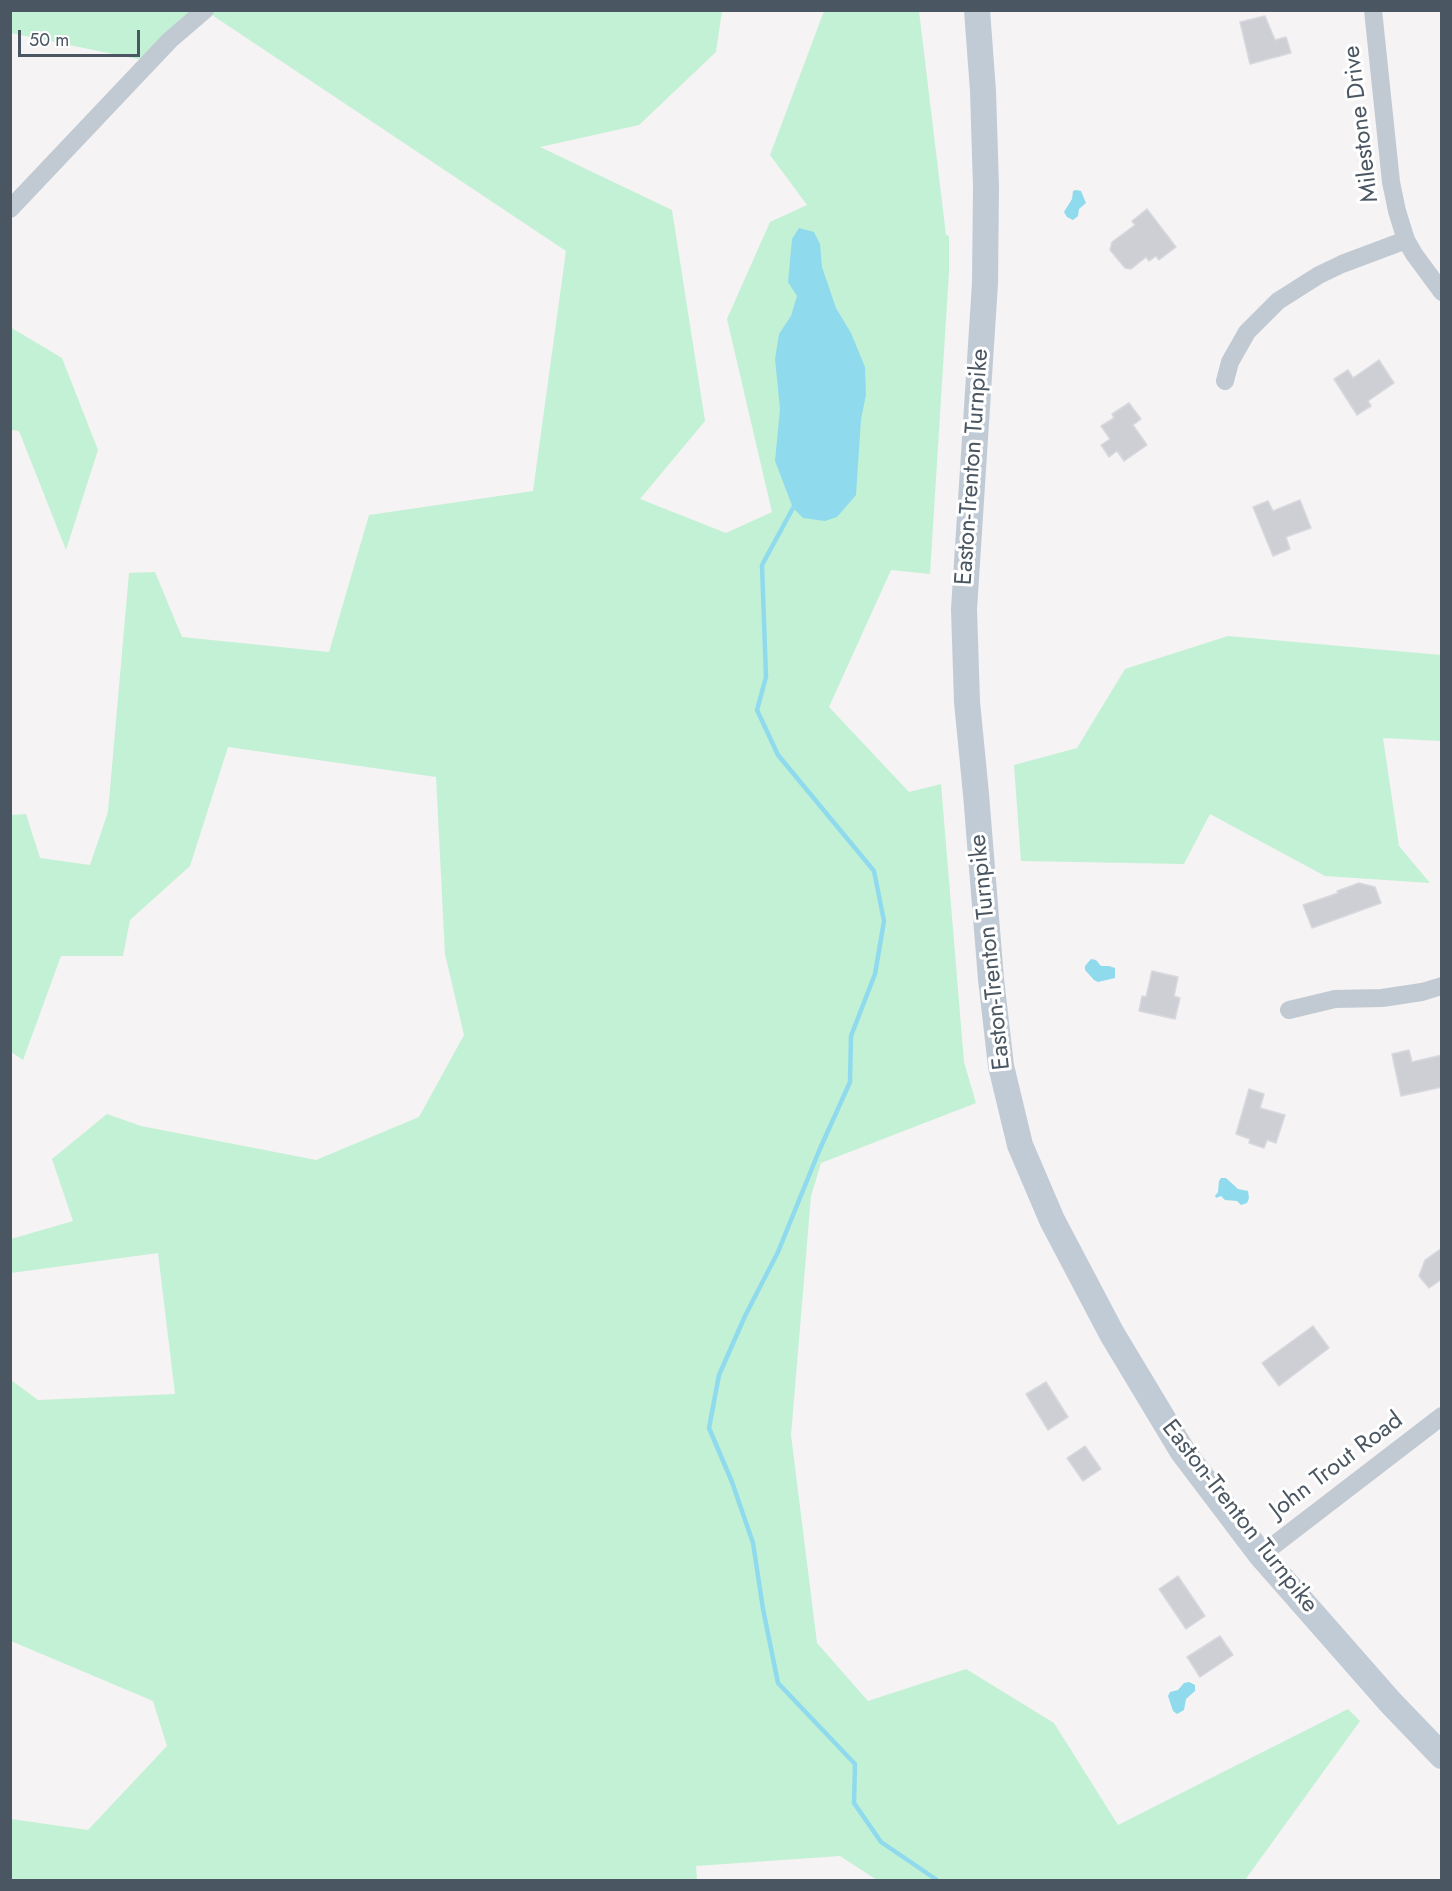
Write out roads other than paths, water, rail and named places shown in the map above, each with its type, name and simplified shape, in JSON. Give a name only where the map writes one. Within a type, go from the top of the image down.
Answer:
[{"type":"main road","name":"Easton-Trenton Turnpike","points":[[977,10],[987,187],[985,283],[964,609],[967,702],[990,980],[1001,1066],[1020,1145],[1052,1220],[1112,1334],[1183,1452],[1261,1555],[1391,1703],[1442,1756]]},
{"type":"street","points":[[10,209],[170,40],[205,10]]},
{"type":"street","name":"Milestone Drive","points":[[1373,10],[1391,182],[1397,211],[1406,240],[1422,267],[1442,292]]},
{"type":"street","points":[[1225,381],[1230,362],[1247,332],[1278,301],[1319,275],[1342,264],[1406,240]]},
{"type":"street","points":[[1289,1010],[1335,999],[1382,998],[1422,992],[1442,986]]},
{"type":"street","name":"John Trout Road","points":[[1261,1555],[1442,1416]]},
{"type":"water","points":[[1073,191],[1081,191],[1086,203],[1079,209],[1078,216],[1073,220],[1064,212],[1072,199]]},
{"type":"water","points":[[799,228],[814,232],[820,244],[822,267],[836,308],[851,333],[865,367],[866,395],[861,419],[856,495],[837,517],[825,521],[803,518],[793,508],[775,461],[780,409],[775,359],[779,334],[791,316],[797,296],[788,282],[792,239]]},
{"type":"water","points":[[1091,959],[1096,960],[1101,966],[1115,968],[1115,978],[1098,982],[1094,980],[1085,970],[1085,966]]},
{"type":"water","points":[[1221,1178],[1226,1178],[1238,1189],[1248,1191],[1247,1203],[1241,1205],[1237,1201],[1225,1200],[1221,1196],[1216,1198]]},
{"type":"water","points":[[1189,1682],[1195,1685],[1195,1691],[1186,1699],[1184,1710],[1177,1714],[1173,1711],[1168,1696],[1170,1692],[1178,1690],[1184,1683]]},
{"type":"waterway","points":[[793,508],[762,565],[766,677],[757,710],[778,755],[874,871],[884,921],[875,974],[851,1036],[850,1082],[778,1252],[745,1316],[719,1375],[709,1428],[732,1482],[753,1543],[778,1683],[855,1764],[854,1803],[881,1842],[937,1880]]}]
